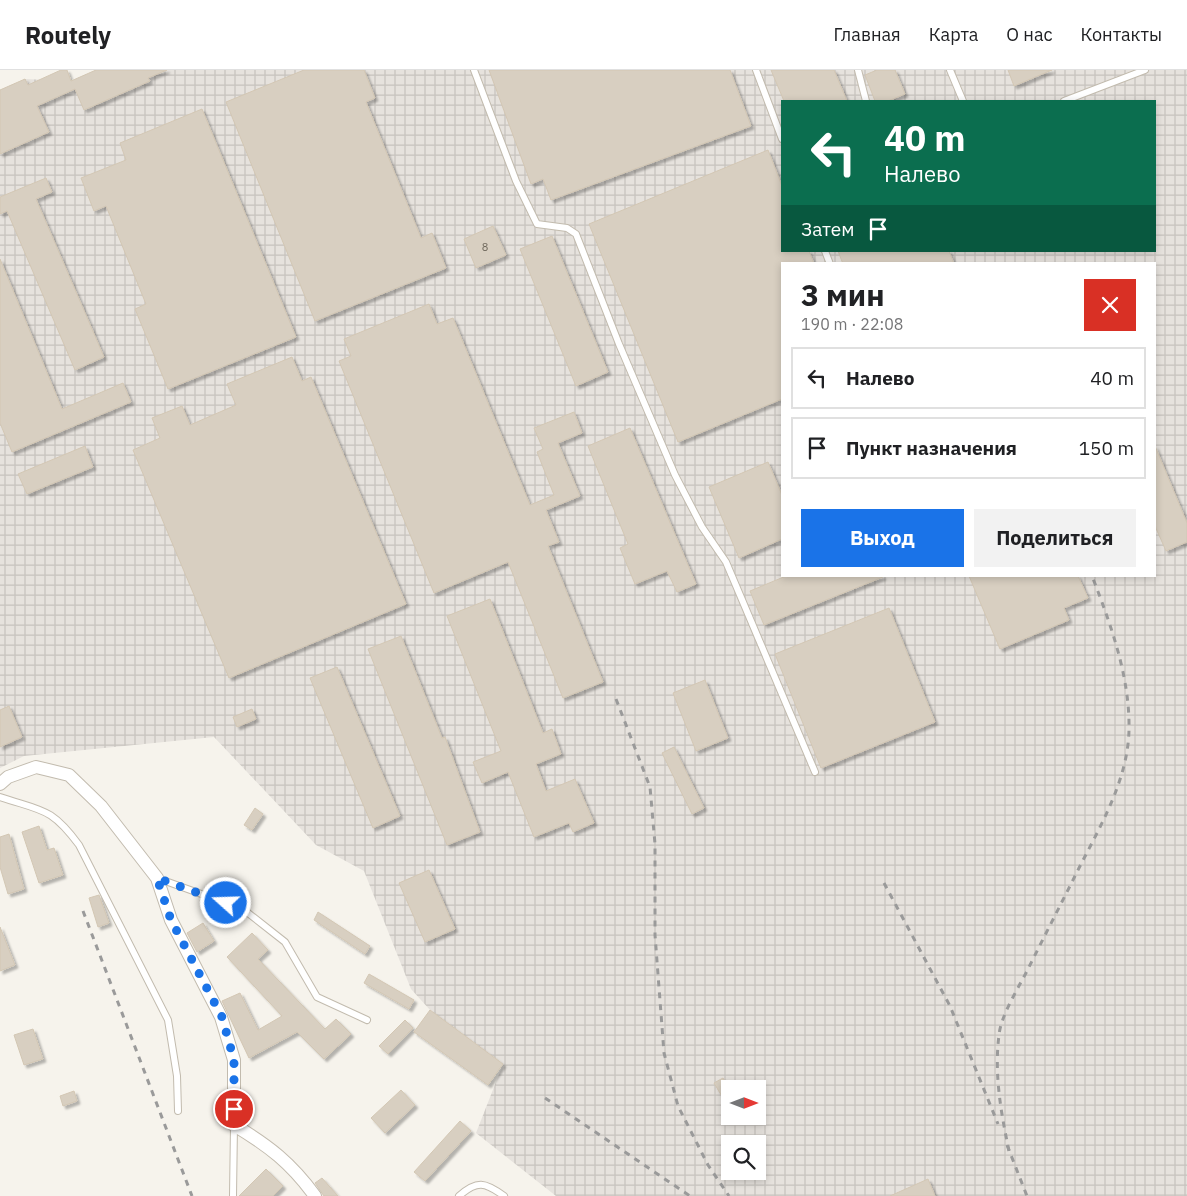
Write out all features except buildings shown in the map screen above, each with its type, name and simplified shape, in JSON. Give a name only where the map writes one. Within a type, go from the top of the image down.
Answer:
[{"type":"street","points":[[0,784],[8,776],[36,767],[69,775],[101,806],[157,878],[171,920],[222,1017],[234,1060],[234,1125],[269,1146],[301,1176],[315,1196]]},
{"type":"lane","points":[[474,70],[516,180],[537,224],[567,228],[576,234],[619,344],[674,475],[702,527],[726,562],[815,772]]},
{"type":"lane","points":[[756,70],[781,136]]},
{"type":"lane","points":[[858,70],[866,100]]},
{"type":"lane","points":[[950,70],[962,100]]},
{"type":"lane","points":[[1067,100],[1145,70]]},
{"type":"lane","points":[[0,797],[47,811],[63,823],[79,845],[168,1020],[177,1076],[178,1110]]},
{"type":"lane","points":[[157,878],[243,909],[285,942],[317,997],[367,1020]]},
{"type":"lane","points":[[233,1196],[234,1125]]},
{"type":"lane","points":[[459,1196],[468,1188],[482,1184],[504,1196]]},
{"type":"shaded area","points":[[96,70],[1187,70],[1187,1196],[556,1196],[476,1133],[503,1064],[430,1010],[411,989],[364,871],[316,845],[214,737],[24,756],[0,768],[0,90],[25,79],[71,81]]},
{"type":"railway","points":[[1009,1151],[998,1079],[997,1064],[1000,1027],[1011,1001],[1112,801],[1119,784],[1127,748],[1129,730],[1128,710],[1123,671],[1106,613],[1092,577]]},
{"type":"railway","points":[[616,699],[650,787],[655,844],[655,935],[664,1053],[678,1106],[708,1165],[729,1196]]},
{"type":"railway","points":[[884,883],[950,1006],[998,1124]]},
{"type":"railway","points":[[83,911],[192,1196]]},
{"type":"railway","points":[[545,1098],[690,1196]]},
{"type":"railway","points":[[1007,1145],[1027,1196]]},
{"type":"route","points":[[226,903],[157,878],[171,920],[222,1017],[234,1060],[234,1109]]}]
